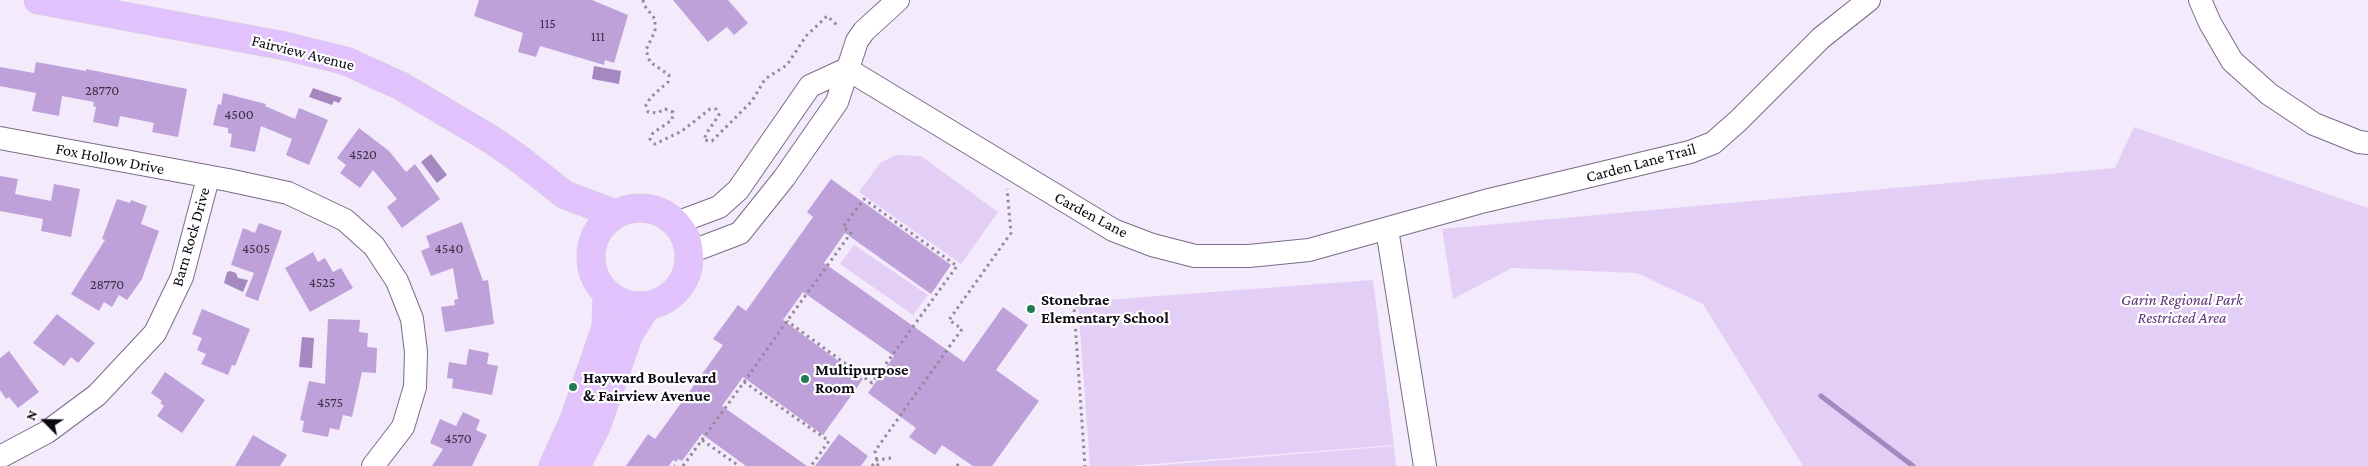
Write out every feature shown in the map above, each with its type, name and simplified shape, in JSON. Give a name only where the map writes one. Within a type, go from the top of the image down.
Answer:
[{"type":"main road","name":"Fairview Avenue","points":[[38,0],[285,46],[346,61],[401,86],[492,140],[565,195],[616,214]]},
{"type":"main road","name":"Fairview Avenue","points":[[565,195],[593,242]]},
{"type":"main road","points":[[632,208],[648,208],[663,213],[676,223],[685,236],[690,252],[689,268],[683,282],[674,294],[661,303],[646,307],[618,302],[607,294],[598,283],[592,270],[590,256],[593,242],[602,226],[616,214],[632,208]]},
{"type":"main road","points":[[553,466],[574,420],[606,327],[607,294]]},
{"type":"main road","points":[[576,466],[596,427],[628,334],[646,307]]},
{"type":"street","points":[[690,252],[740,233],[784,178],[837,102],[856,41],[864,31],[898,0]]},
{"type":"street","name":"Carden Lane Trail","points":[[1422,218],[1690,152],[1713,142],[1738,121],[1821,38],[1869,0]]},
{"type":"street","points":[[2200,0],[2210,23],[2232,61],[2269,94],[2314,124],[2360,142],[2368,143]]},
{"type":"street","points":[[676,223],[719,207],[738,190],[810,86],[848,70]]},
{"type":"street","name":"Carden Lane","points":[[848,70],[1113,230],[1152,245],[1195,256],[1249,256],[1309,250],[1422,218]]},
{"type":"street","name":"Fox Hollow Drive","points":[[0,138],[288,193],[345,220],[374,246],[397,281],[412,319],[416,352],[415,387],[403,427],[373,466]]},
{"type":"street","name":"Barn Rock Drive","points":[[0,456],[47,432],[96,395],[155,333],[182,277],[214,178]]},
{"type":"street","points":[[1387,229],[1425,466]]},
{"type":"path","points":[[642,0],[655,19],[655,31],[646,50],[650,62],[669,75],[668,82],[651,97],[646,105],[648,112],[657,114],[665,109],[673,112],[672,120],[653,133],[650,139],[655,144],[682,131],[710,109],[716,109],[719,115],[704,140],[712,141],[752,101],[765,78],[787,65],[806,36],[827,16],[837,25]]},
{"type":"path","points":[[878,466],[875,451],[962,329],[949,320],[1011,233],[1007,189]]},
{"type":"path","points":[[683,466],[851,233],[843,227],[864,199],[957,266],[872,383],[788,321]]},
{"type":"path","points":[[1078,306],[1074,307],[1085,466]]},
{"type":"path","points":[[744,382],[829,441],[811,466]]},
{"type":"path","points":[[702,440],[739,466]]},
{"type":"path","points":[[872,466],[877,460],[891,458]]},
{"type":"green space","name":"Garin Regional Park Restricted Area","points":[[2134,127],[2368,208],[2368,466],[1803,466],[1703,304],[1637,273],[1512,268],[1453,299],[1442,229],[2115,168]]},
{"type":"green space","points":[[896,155],[921,156],[998,212],[961,264],[859,192],[880,163]]},
{"type":"green space","points":[[854,245],[928,295],[913,315],[840,264]]},
{"type":"green space","points":[[1373,280],[1394,445],[1128,466],[1090,466],[1078,302]]},
{"type":"green space","points":[[1394,446],[1396,466],[1150,466]]},
{"type":"shaded area","points":[[594,66],[621,71],[619,84],[592,79]]},
{"type":"shaded area","points":[[313,88],[342,98],[339,103],[334,101],[332,105],[309,97]]},
{"type":"shaded area","points":[[431,154],[447,175],[437,183],[421,162]]},
{"type":"shaded area","points":[[227,272],[236,273],[238,278],[248,280],[243,292],[224,283]]},
{"type":"shaded area","points":[[302,337],[314,338],[312,368],[299,367]]},
{"type":"building","points":[[479,0],[592,0],[628,15],[614,63],[605,60],[604,65],[540,46],[536,57],[518,52],[523,33],[474,16]]},
{"type":"building","points":[[673,0],[728,0],[748,23],[734,35],[727,27],[708,42]]},
{"type":"building","points":[[36,62],[86,71],[86,69],[187,89],[178,137],[152,132],[154,123],[120,116],[118,127],[93,122],[96,107],[93,106],[94,102],[62,96],[59,116],[32,111],[36,93],[0,86],[0,67],[34,73]]},
{"type":"building","points":[[223,93],[266,104],[265,106],[295,119],[299,108],[328,120],[309,165],[286,155],[292,139],[261,126],[255,152],[230,147],[232,134],[228,133],[228,128],[213,125],[218,104],[221,105]]},
{"type":"building","points":[[359,128],[389,151],[406,172],[415,164],[440,199],[402,228],[387,207],[397,199],[373,170],[360,188],[340,173],[346,165],[337,158]]},
{"type":"building","points":[[0,176],[18,179],[15,194],[51,201],[54,184],[80,189],[71,237],[41,231],[43,219],[0,211]]},
{"type":"building","points":[[831,179],[951,265],[931,294],[845,233],[824,263],[964,362],[1003,307],[1028,325],[996,370],[1039,401],[992,466],[973,466],[942,445],[935,455],[909,437],[916,428],[868,393],[894,356],[803,292],[783,320],[863,379],[823,435],[743,377],[722,406],[807,466],[746,466],[702,434],[682,461],[678,459],[676,462],[673,460],[669,466],[626,466],[648,434],[655,439],[723,345],[713,339],[738,305],[746,311],[813,217],[807,212]]},
{"type":"building","points":[[117,199],[130,203],[131,200],[147,206],[141,224],[159,231],[142,279],[127,300],[119,295],[112,307],[104,302],[99,311],[71,294],[105,240],[102,239]]},
{"type":"building","points":[[462,222],[483,281],[488,280],[494,324],[445,332],[441,307],[455,305],[454,300],[458,299],[453,268],[431,276],[421,251],[430,247],[426,236]]},
{"type":"building","points":[[259,223],[282,231],[258,301],[245,296],[254,273],[231,265],[243,228],[255,233]]},
{"type":"building","points":[[313,252],[318,262],[325,258],[333,272],[341,268],[353,288],[310,312],[285,268]]},
{"type":"building","points":[[202,309],[250,329],[235,366],[232,365],[228,375],[201,364],[206,354],[197,350],[202,338],[192,334]]},
{"type":"building","points":[[57,314],[95,343],[78,363],[71,357],[64,366],[33,343]]},
{"type":"building","points":[[328,319],[360,320],[359,332],[368,333],[367,347],[377,348],[376,373],[362,372],[352,417],[343,415],[339,430],[330,428],[328,437],[302,432],[304,421],[300,420],[309,381],[325,384]]},
{"type":"building","points":[[469,349],[489,353],[487,364],[498,366],[492,395],[452,388],[453,379],[447,378],[449,362],[466,365]]},
{"type":"building","points":[[9,351],[39,392],[18,408],[9,397],[6,399],[0,390],[0,358]]},
{"type":"building","points":[[165,372],[205,400],[182,433],[157,416],[164,406],[160,403],[162,401],[151,393]]},
{"type":"building","points":[[463,412],[480,420],[476,430],[487,435],[472,466],[432,466],[443,449],[430,443],[440,419],[456,426]]},
{"type":"building","points":[[839,434],[868,456],[861,466],[815,466]]},
{"type":"building","points":[[253,435],[287,455],[280,466],[235,466]]},
{"type":"waterway","points":[[1821,396],[1913,466]]},
{"type":"place","name":"Stonebrae Elementary School","points":[[1031,309]]},
{"type":"place","name":"Multipurpose Room","points":[[805,379]]},
{"type":"place","name":"Hayward Boulevard & Fairview Avenue","points":[[573,387]]}]
